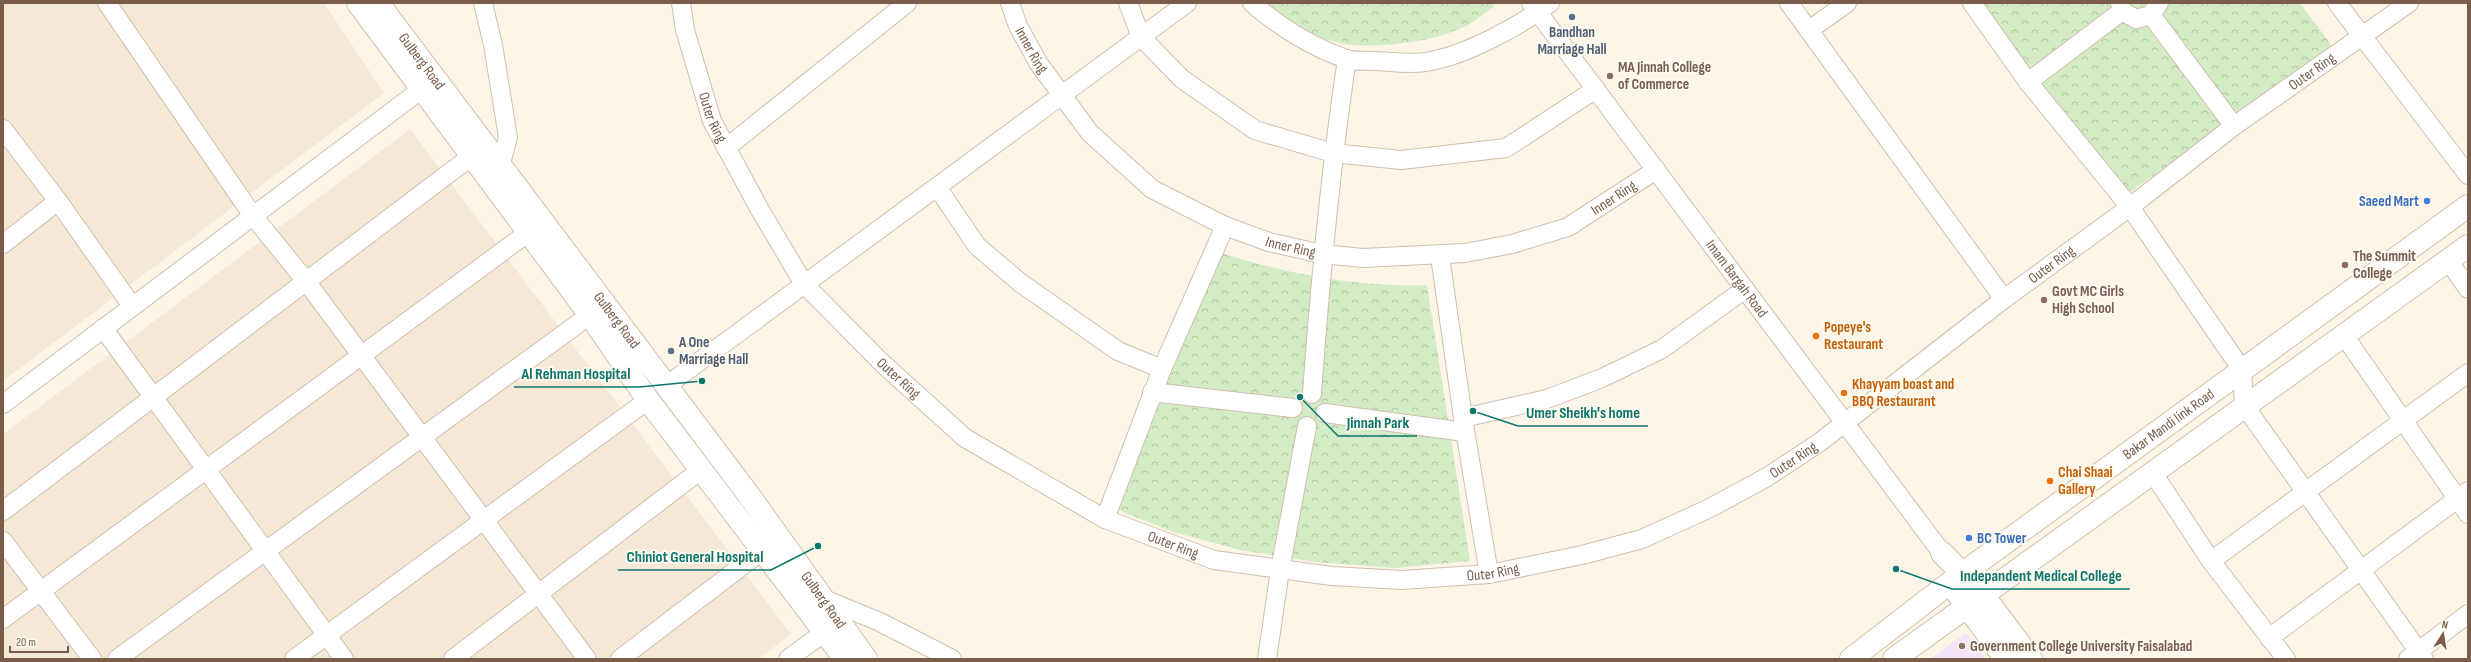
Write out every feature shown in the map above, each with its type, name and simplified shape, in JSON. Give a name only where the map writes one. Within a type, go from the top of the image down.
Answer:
[{"type":"main road","name":"Gulberg Road","points":[[358,3],[473,155],[590,315],[648,400],[826,631],[845,659]]},
{"type":"main road","name":"Gulberg Road","points":[[378,3],[748,494],[866,659]]},
{"type":"main road","name":"Bakar Mandi link Road","points":[[1851,659],[1957,578],[2468,206]]},
{"type":"main road","name":"Bakar Mandi link Road","points":[[1894,659],[2244,405],[2468,246]]},
{"type":"main road","name":"Imam Bargah Road","points":[[1942,553],[1957,578],[1975,600],[2031,659]]},
{"type":"main road","name":"Imam Bargah Road","points":[[1975,600],[2006,659]]},
{"type":"street","points":[[107,3],[253,216],[306,281],[587,659]]},
{"type":"street","points":[[483,3],[494,46],[508,137],[499,164],[496,187]]},
{"type":"street","name":"Outer Ring","points":[[681,3],[685,30],[712,122],[804,284],[882,364],[965,438],[1105,519],[1214,560],[1280,570],[1402,580],[1489,574],[1582,555],[1642,539],[1710,508],[1767,477],[1844,424],[2004,299],[2130,207],[2234,126],[2409,3]]},
{"type":"street","points":[[726,148],[908,3]]},
{"type":"street","name":"Inner Ring","points":[[1010,3],[1018,26],[1039,64],[1090,133],[1152,189],[1225,226],[1269,242],[1322,254],[1363,258],[1440,256],[1512,244],[1568,227],[1656,170]]},
{"type":"street","points":[[1128,3],[1141,37],[1182,80],[1255,130],[1333,153],[1401,160],[1506,148],[1596,88]]},
{"type":"street","points":[[666,386],[1187,3]]},
{"type":"street","points":[[1252,3],[1283,26],[1347,59],[1403,63],[1430,62],[1461,53],[1540,6]]},
{"type":"street","points":[[1789,3],[2004,299]]},
{"type":"street","points":[[1809,30],[1847,3]]},
{"type":"street","points":[[1972,3],[2028,82],[2130,207],[2242,370],[2244,405],[2361,570],[2417,656],[2468,614]]},
{"type":"street","points":[[2337,3],[2468,176]]},
{"type":"street","name":"Imam Bargah Road","points":[[1540,6],[1596,88],[1656,170],[1844,424],[1942,553]]},
{"type":"street","points":[[2028,82],[2121,7],[2136,19],[2155,9],[2234,126]]},
{"type":"street","points":[[1312,394],[1322,254],[1333,153],[1347,59]]},
{"type":"street","points":[[3,404],[422,89]]},
{"type":"street","points":[[3,129],[58,201],[132,306]]},
{"type":"street","points":[[3,511],[473,155]]},
{"type":"street","points":[[937,187],[977,246],[1022,284],[1118,351],[1162,369]]},
{"type":"street","points":[[3,244],[58,201]]},
{"type":"street","points":[[1105,519],[1152,392],[1225,226]]},
{"type":"street","points":[[3,619],[529,232]]},
{"type":"street","points":[[1440,256],[1464,425],[1489,574]]},
{"type":"street","points":[[2448,260],[2468,289]]},
{"type":"street","points":[[1326,413],[1464,425],[1547,399],[1602,378],[1662,349],[1745,289]]},
{"type":"street","points":[[117,659],[590,315]]},
{"type":"street","points":[[103,328],[344,659]]},
{"type":"street","points":[[2343,334],[2403,422],[2463,495],[2468,514]]},
{"type":"street","points":[[2211,561],[2468,373]]},
{"type":"street","points":[[1152,392],[1293,408]]},
{"type":"street","points":[[1312,394],[1324,403],[1326,413],[1324,418],[1317,425],[1307,426],[1298,422],[1293,408],[1302,396],[1312,394]]},
{"type":"street","points":[[294,659],[648,400]]},
{"type":"street","points":[[1267,659],[1280,570],[1307,426]]},
{"type":"street","points":[[453,659],[702,469]]},
{"type":"street","points":[[2153,472],[2211,561],[2286,659]]},
{"type":"street","points":[[2269,638],[2463,495]]},
{"type":"street","points":[[3,541],[92,659]]},
{"type":"street","points":[[620,659],[763,550]]},
{"type":"street","points":[[792,587],[880,622],[952,659]]},
{"type":"street","points":[[788,659],[826,631]]},
{"type":"shaded area","points":[[3,3],[324,3],[384,93],[3,381]]},
{"type":"shaded area","points":[[410,129],[791,634],[759,659],[3,659],[3,434]]},
{"type":"shaded area","name":"Government College University Faisalabad","points":[[1966,633],[1985,659],[1930,659]]},
{"type":"green space","points":[[1265,3],[1492,3],[1495,6],[1477,19],[1447,34],[1419,41],[1372,46],[1334,42],[1313,34],[1292,23]]},
{"type":"green space","points":[[1969,3],[2300,3],[2332,46],[2115,203]]},
{"type":"green space","points":[[1211,250],[1292,272],[1318,277],[1371,284],[1427,285],[1470,561],[1395,568],[1315,562],[1240,550],[1173,532],[1113,508]]},
{"type":"place","name":"Bandhan Marriage Hall","points":[[1572,17]]},
{"type":"place","name":"MA Jinnah College of Commerce","points":[[1610,76]]},
{"type":"place","name":"Saeed Mart","points":[[2427,201]]},
{"type":"place","name":"The Summit College","points":[[2345,265]]},
{"type":"place","name":"Govt MC Girls High School","points":[[2044,300]]},
{"type":"place","name":"Popeye's Restaurant","points":[[1816,336]]},
{"type":"place","name":"A One Marriage Hall","points":[[671,351]]},
{"type":"place","name":"Al Rehman Hospital","points":[[702,381]]},
{"type":"place","name":"Khayyam boast and BBQ Restaurant","points":[[1844,393]]},
{"type":"place","name":"Jinnah Park","points":[[1300,397]]},
{"type":"place","name":"Umer Sheikh's home","points":[[1473,411]]},
{"type":"place","name":"Chai Shaai Gallery","points":[[2050,481]]},
{"type":"place","name":"BC Tower","points":[[1969,538]]},
{"type":"place","name":"Chiniot General Hospital","points":[[818,546]]},
{"type":"place","name":"Indepandent Medical College","points":[[1896,569]]},
{"type":"place","name":"Government College University Faisalabad","points":[[1962,646]]}]
